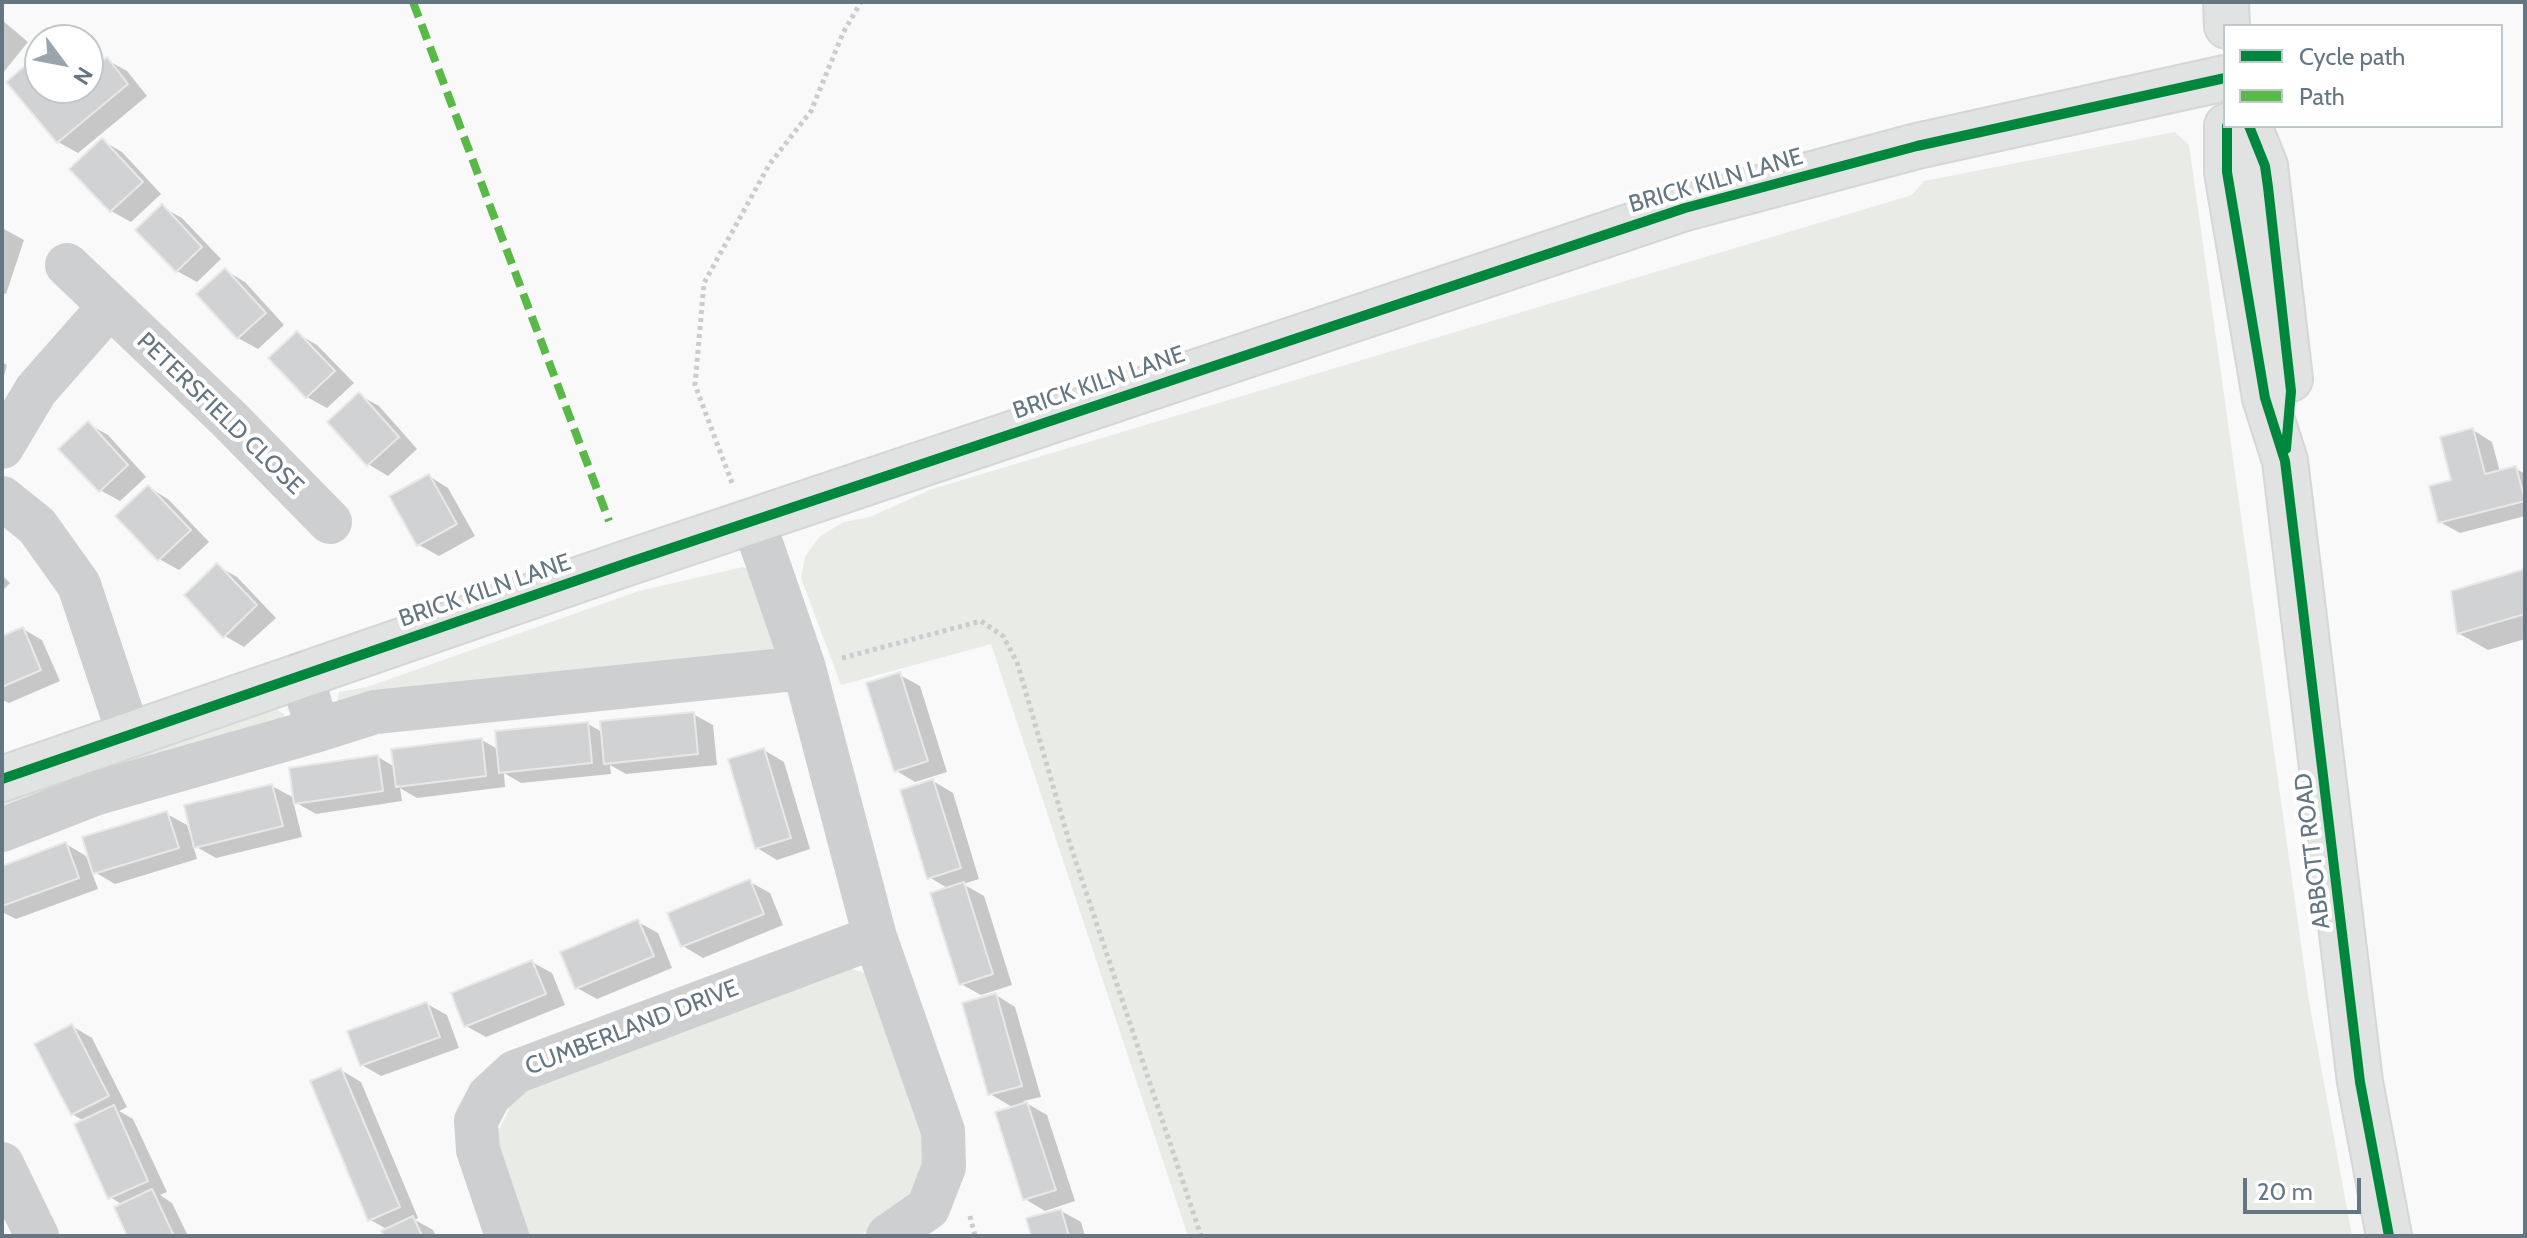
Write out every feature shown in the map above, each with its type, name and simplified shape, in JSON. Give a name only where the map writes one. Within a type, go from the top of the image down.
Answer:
[{"type":"street","points":[[2226,2],[2227,24]]},
{"type":"street","name":"BRICK KILN LANE","points":[[2,779],[301,674],[1685,208],[1917,146],[2223,78]]},
{"type":"street","name":"ABBOTT ROAD","points":[[2227,128],[2227,172],[2265,398],[2285,461],[2360,1082],[2389,1236]]},
{"type":"street","name":"ABBOTT ROAD","points":[[2250,128],[2265,166],[2291,391],[2285,461]]},
{"type":"street","name":"PETERSFIELD CLOSE","points":[[67,265],[330,522]]},
{"type":"street","points":[[2,447],[36,390],[110,306]]},
{"type":"street","points":[[2,498],[37,526],[79,585],[129,735]]},
{"type":"street","points":[[754,523],[804,668],[875,937],[943,1131],[944,1167],[928,1208],[888,1236]]},
{"type":"street","points":[[2,830],[97,793],[375,712],[804,668]]},
{"type":"street","points":[[301,674],[318,730]]},
{"type":"street","name":"CUMBERLAND DRIVE","points":[[507,1236],[478,1150],[476,1121],[489,1096],[515,1072],[875,937]]},
{"type":"path","points":[[754,523],[735,491],[695,385],[704,283],[769,165],[811,111],[843,33],[861,2]]},
{"type":"path","points":[[804,668],[981,621],[1003,636],[1017,662],[1069,841],[1201,1236]]},
{"type":"shaded area","points":[[2175,132],[2189,145],[2309,1001],[2352,1236],[1188,1236],[991,644],[841,685],[801,578],[805,557],[820,536],[844,522],[870,517],[932,489],[1912,195],[1924,181]]},
{"type":"shaded area","points":[[743,567],[757,574],[781,657],[337,704],[339,692],[367,687],[639,591]]},
{"type":"shaded area","points":[[273,707],[284,714],[285,725],[2,819],[2,803],[87,770]]},
{"type":"shaded area","points":[[845,967],[865,973],[928,1147],[930,1171],[901,1215],[858,1236],[527,1236],[496,1136],[513,1101],[534,1081]]},
{"type":"building","points":[[107,57],[128,84],[104,104],[104,60]]},
{"type":"building","points":[[24,67],[24,104],[6,82]]},
{"type":"building","points":[[24,104],[104,104],[57,143]]},
{"type":"building","points":[[102,138],[143,182],[110,212],[69,169]]},
{"type":"building","points":[[162,204],[202,247],[176,272],[135,230]]},
{"type":"building","points":[[225,268],[266,313],[237,339],[196,294]]},
{"type":"building","points":[[297,331],[335,371],[306,398],[268,358]]},
{"type":"building","points":[[359,392],[399,437],[367,466],[327,422]]},
{"type":"building","points":[[88,421],[128,465],[99,492],[58,449]]},
{"type":"building","points":[[2473,428],[2485,474],[2516,466],[2525,501],[2438,523],[2429,486],[2451,480],[2440,437]]},
{"type":"building","points":[[429,474],[457,524],[417,546],[389,496]]},
{"type":"building","points":[[148,485],[191,530],[158,561],[115,516]]},
{"type":"building","points":[[217,563],[257,605],[223,638],[184,595]]},
{"type":"building","points":[[2525,569],[2525,614],[2457,634],[2451,591]]},
{"type":"building","points":[[23,627],[41,670],[2,687],[2,636]]},
{"type":"building","points":[[900,672],[928,761],[894,772],[866,683]]},
{"type":"building","points":[[694,712],[698,754],[604,764],[600,721]]},
{"type":"building","points":[[588,722],[592,763],[499,773],[495,731]]},
{"type":"building","points":[[482,738],[486,776],[396,787],[391,749]]},
{"type":"building","points":[[764,748],[791,838],[755,849],[728,759]]},
{"type":"building","points":[[378,755],[383,791],[294,804],[289,768]]},
{"type":"building","points":[[933,779],[961,868],[927,879],[900,790]]},
{"type":"building","points":[[272,784],[283,826],[194,848],[184,805]]},
{"type":"building","points":[[167,811],[179,848],[93,874],[82,837]]},
{"type":"building","points":[[66,842],[79,878],[2,906],[2,866]]},
{"type":"building","points":[[750,879],[764,914],[681,947],[667,913]]},
{"type":"building","points":[[964,882],[993,974],[959,985],[930,893]]},
{"type":"building","points":[[638,919],[654,956],[575,989],[560,952]]},
{"type":"building","points":[[532,960],[546,994],[464,1027],[451,993]]},
{"type":"building","points":[[996,993],[1022,1086],[988,1095],[962,1003]]},
{"type":"building","points":[[427,1002],[440,1037],[360,1066],[347,1031]]},
{"type":"building","points":[[72,1024],[109,1096],[71,1115],[34,1044]]},
{"type":"building","points":[[341,1068],[400,1207],[368,1221],[310,1081]]},
{"type":"building","points":[[1027,1102],[1056,1190],[1023,1200],[995,1112]]},
{"type":"building","points":[[114,1105],[148,1181],[108,1199],[74,1124]]},
{"type":"building","points":[[152,1189],[174,1236],[127,1236],[114,1207]]},
{"type":"building","points":[[1061,1209],[1069,1236],[1031,1236],[1026,1218]]},
{"type":"building","points":[[413,1216],[422,1236],[384,1236],[381,1231]]},
{"type":"marked path","points":[[413,2],[609,521]]},
{"type":"cycle path","points":[[2,779],[630,562],[1685,208],[1917,146],[2223,78]]},
{"type":"cycle path","points":[[2227,128],[2227,172],[2265,398],[2285,461],[2360,1082],[2389,1236]]},
{"type":"cycle path","points":[[2250,128],[2265,166],[2268,187],[2291,391],[2286,449]]}]
